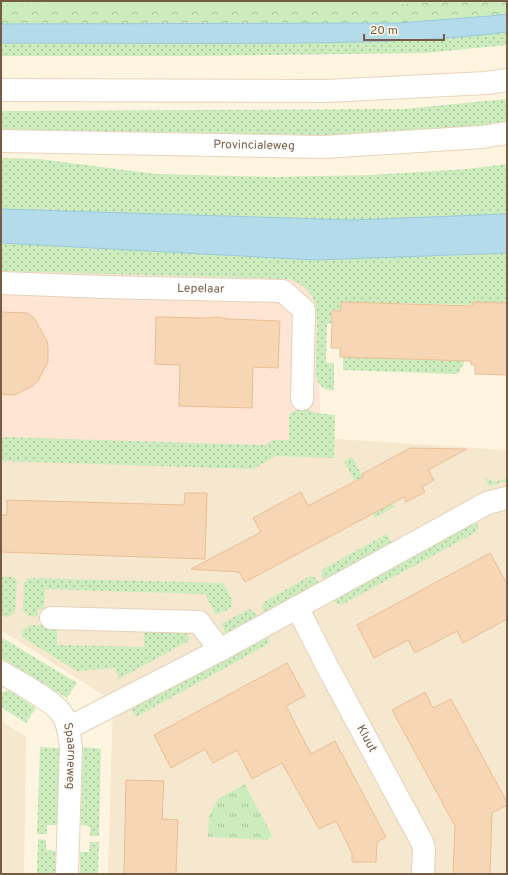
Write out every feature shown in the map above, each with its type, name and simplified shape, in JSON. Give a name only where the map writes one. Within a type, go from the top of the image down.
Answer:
[{"type":"street","points":[[1,90],[327,91],[486,83],[507,80]]},
{"type":"street","name":"Provincialeweg","points":[[1,141],[324,147],[482,137],[507,133]]},
{"type":"street","name":"Lepelaar","points":[[1,283],[283,291],[304,310],[302,399]]},
{"type":"street","points":[[68,728],[220,650],[488,503],[507,498]]},
{"type":"street","name":"Kluut","points":[[297,607],[327,666],[422,842],[424,849],[423,874]]},
{"type":"street","points":[[51,618],[199,622],[220,650]]},
{"type":"street","name":"Spaarneweg","points":[[1,672],[56,706],[63,715],[68,728],[71,748],[67,874]]},
{"type":"shaded area","points":[[1,243],[315,260],[321,438],[255,464],[1,460]]},
{"type":"shaded area","points":[[321,438],[507,450],[507,874],[108,874],[113,701],[1,630],[1,460]]},
{"type":"shaded area","points":[[1,721],[26,737],[24,874],[1,874]]},
{"type":"green space","points":[[1,1],[507,1],[507,14],[399,23],[1,24]]},
{"type":"green space","points":[[1,1],[444,1],[361,8],[1,5]]},
{"type":"green space","points":[[507,32],[507,45],[425,53],[188,56],[1,56],[1,43],[353,42],[430,39]]},
{"type":"green space","points":[[507,99],[507,124],[410,134],[324,135],[1,130],[1,111],[404,109]]},
{"type":"green space","points":[[1,158],[39,159],[156,174],[273,177],[371,175],[467,169],[507,164],[507,214],[352,220],[1,209]]},
{"type":"green space","points":[[1,243],[315,260],[507,253],[507,303],[473,302],[473,305],[342,302],[341,311],[332,310],[331,323],[327,324],[326,363],[334,363],[334,390],[331,390],[325,389],[320,385],[316,377],[317,321],[314,300],[307,290],[289,279],[1,271]]},
{"type":"green space","points":[[343,357],[465,361],[458,374],[343,370]]},
{"type":"green space","points":[[299,408],[307,408],[315,413],[335,415],[334,458],[276,456],[253,469],[1,461],[1,437],[265,445],[273,440],[289,440],[289,414]]},
{"type":"green space","points":[[352,457],[373,496],[385,490],[394,507],[375,518],[344,461]]},
{"type":"green space","points":[[484,478],[496,482],[507,478],[507,481],[489,486]]},
{"type":"green space","points":[[475,521],[478,524],[477,532],[341,605],[335,602],[333,598]]},
{"type":"green space","points":[[387,534],[392,544],[324,580],[321,575],[323,569]]},
{"type":"green space","points":[[310,576],[316,578],[319,583],[264,612],[262,607],[264,602]]},
{"type":"green space","points":[[1,577],[14,577],[17,582],[15,612],[8,617],[1,616]]},
{"type":"green space","points":[[28,578],[223,583],[232,600],[231,608],[216,615],[205,594],[45,589],[44,609],[38,609],[37,617],[28,616],[23,611],[24,583]]},
{"type":"green space","points":[[249,609],[255,612],[257,616],[226,633],[221,624]]},
{"type":"green space","points":[[29,625],[57,625],[57,645],[144,647],[144,628],[184,629],[190,640],[119,679],[115,668],[77,671],[22,637],[23,630]]},
{"type":"green space","points":[[266,634],[269,638],[268,644],[136,717],[130,708]]},
{"type":"green space","points":[[1,637],[77,683],[67,698],[1,658]]},
{"type":"green space","points":[[9,690],[36,708],[26,723],[1,707],[1,693]]},
{"type":"green space","points":[[40,747],[59,748],[57,825],[47,825],[47,834],[37,834]]},
{"type":"green space","points":[[83,747],[101,749],[99,836],[90,836],[90,826],[81,825]]},
{"type":"green space","points":[[245,784],[272,836],[267,840],[208,837],[209,816],[218,799]]},
{"type":"green space","points":[[38,839],[46,840],[46,850],[56,851],[55,874],[37,874]]},
{"type":"green space","points":[[90,842],[99,842],[98,874],[80,874],[80,852],[89,852]]},
{"type":"water","points":[[507,14],[507,32],[430,39],[301,43],[1,43],[1,24],[399,23]]},
{"type":"water","points":[[1,209],[352,220],[507,214],[507,253],[315,260],[1,243]]},
{"type":"building","points":[[341,302],[472,306],[473,302],[507,303],[507,375],[475,374],[475,365],[471,365],[471,361],[340,357],[340,348],[331,348],[332,311],[341,311]]},
{"type":"building","points":[[1,312],[27,313],[34,318],[47,341],[48,347],[48,362],[38,381],[33,386],[14,395],[1,394]]},
{"type":"building","points":[[156,317],[217,317],[228,319],[280,321],[278,368],[253,367],[252,408],[179,406],[180,365],[155,364]]},
{"type":"building","points":[[410,448],[467,449],[428,470],[434,480],[422,487],[425,492],[406,502],[404,497],[245,582],[239,572],[191,569],[261,532],[253,518],[301,492],[308,506],[363,477],[362,474]]},
{"type":"building","points":[[185,493],[207,493],[205,559],[1,552],[1,515],[7,515],[7,500],[184,505]]},
{"type":"building","points":[[490,553],[507,584],[507,619],[463,643],[457,631],[415,653],[408,640],[374,658],[357,625]]},
{"type":"building","points":[[287,663],[305,696],[286,706],[311,754],[335,741],[386,837],[377,842],[376,862],[352,862],[352,853],[336,821],[319,829],[282,763],[252,779],[237,750],[213,763],[205,749],[171,768],[154,735]]},
{"type":"building","points":[[425,692],[433,708],[451,699],[507,802],[507,805],[492,813],[490,874],[453,874],[455,826],[392,710]]},
{"type":"building","points":[[126,780],[164,781],[162,819],[178,820],[176,874],[124,874]]}]
